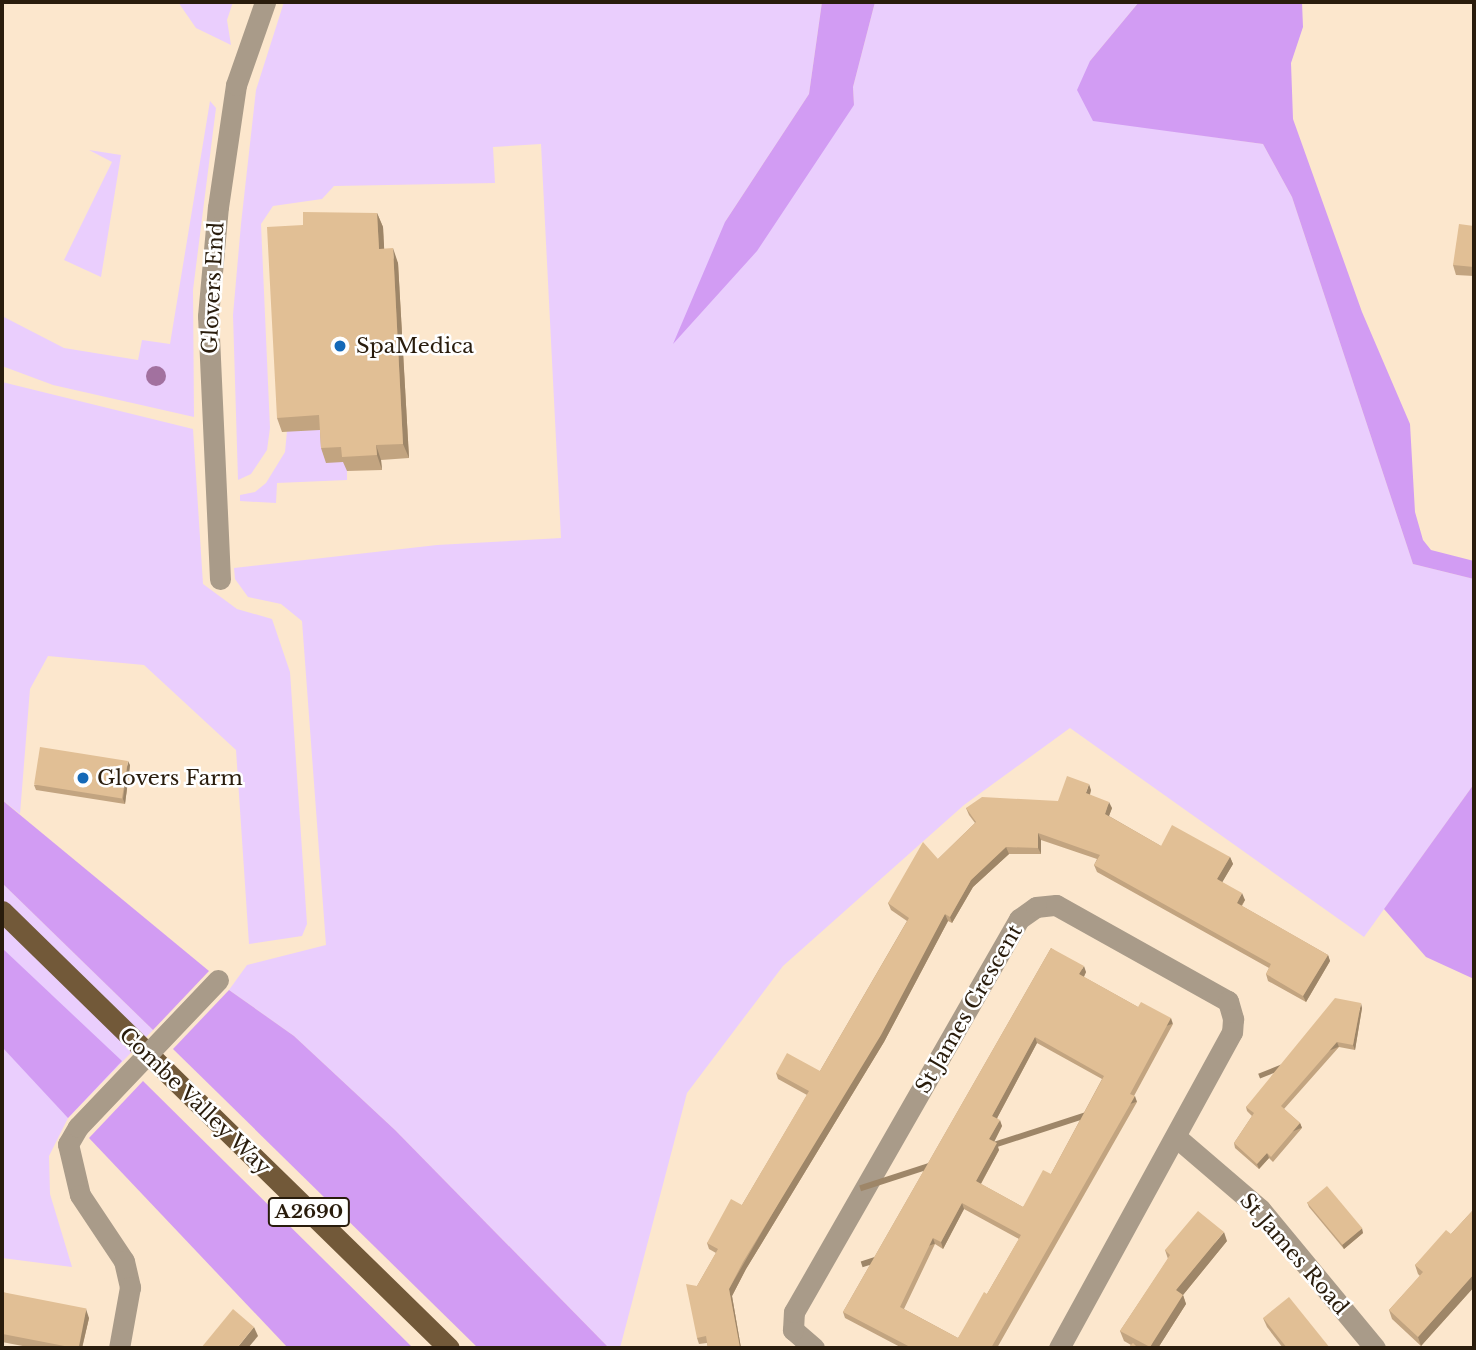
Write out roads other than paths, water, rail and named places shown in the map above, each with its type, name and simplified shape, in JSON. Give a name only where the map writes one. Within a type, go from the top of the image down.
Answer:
[{"type":"main road","name":"Combe Valley Way","points":[[2,911],[449,1348]]},
{"type":"street","name":"Glovers End","points":[[220,579],[208,316],[218,207],[236,85],[265,2]]},
{"type":"street","name":"St James Crescent","points":[[814,1348],[793,1330],[794,1312],[1019,919],[1036,907],[1056,905],[1228,1001],[1232,1032],[1059,1348]]},
{"type":"street","points":[[119,1348],[130,1287],[124,1261],[80,1195],[68,1143],[78,1127],[218,980]]},
{"type":"street","name":"St James Road","points":[[1176,1137],[1260,1209],[1375,1348]]},
{"type":"place","name":"SpaMedica","points":[[340,346]]},
{"type":"place","name":"Glovers Farm","points":[[83,778]]}]
